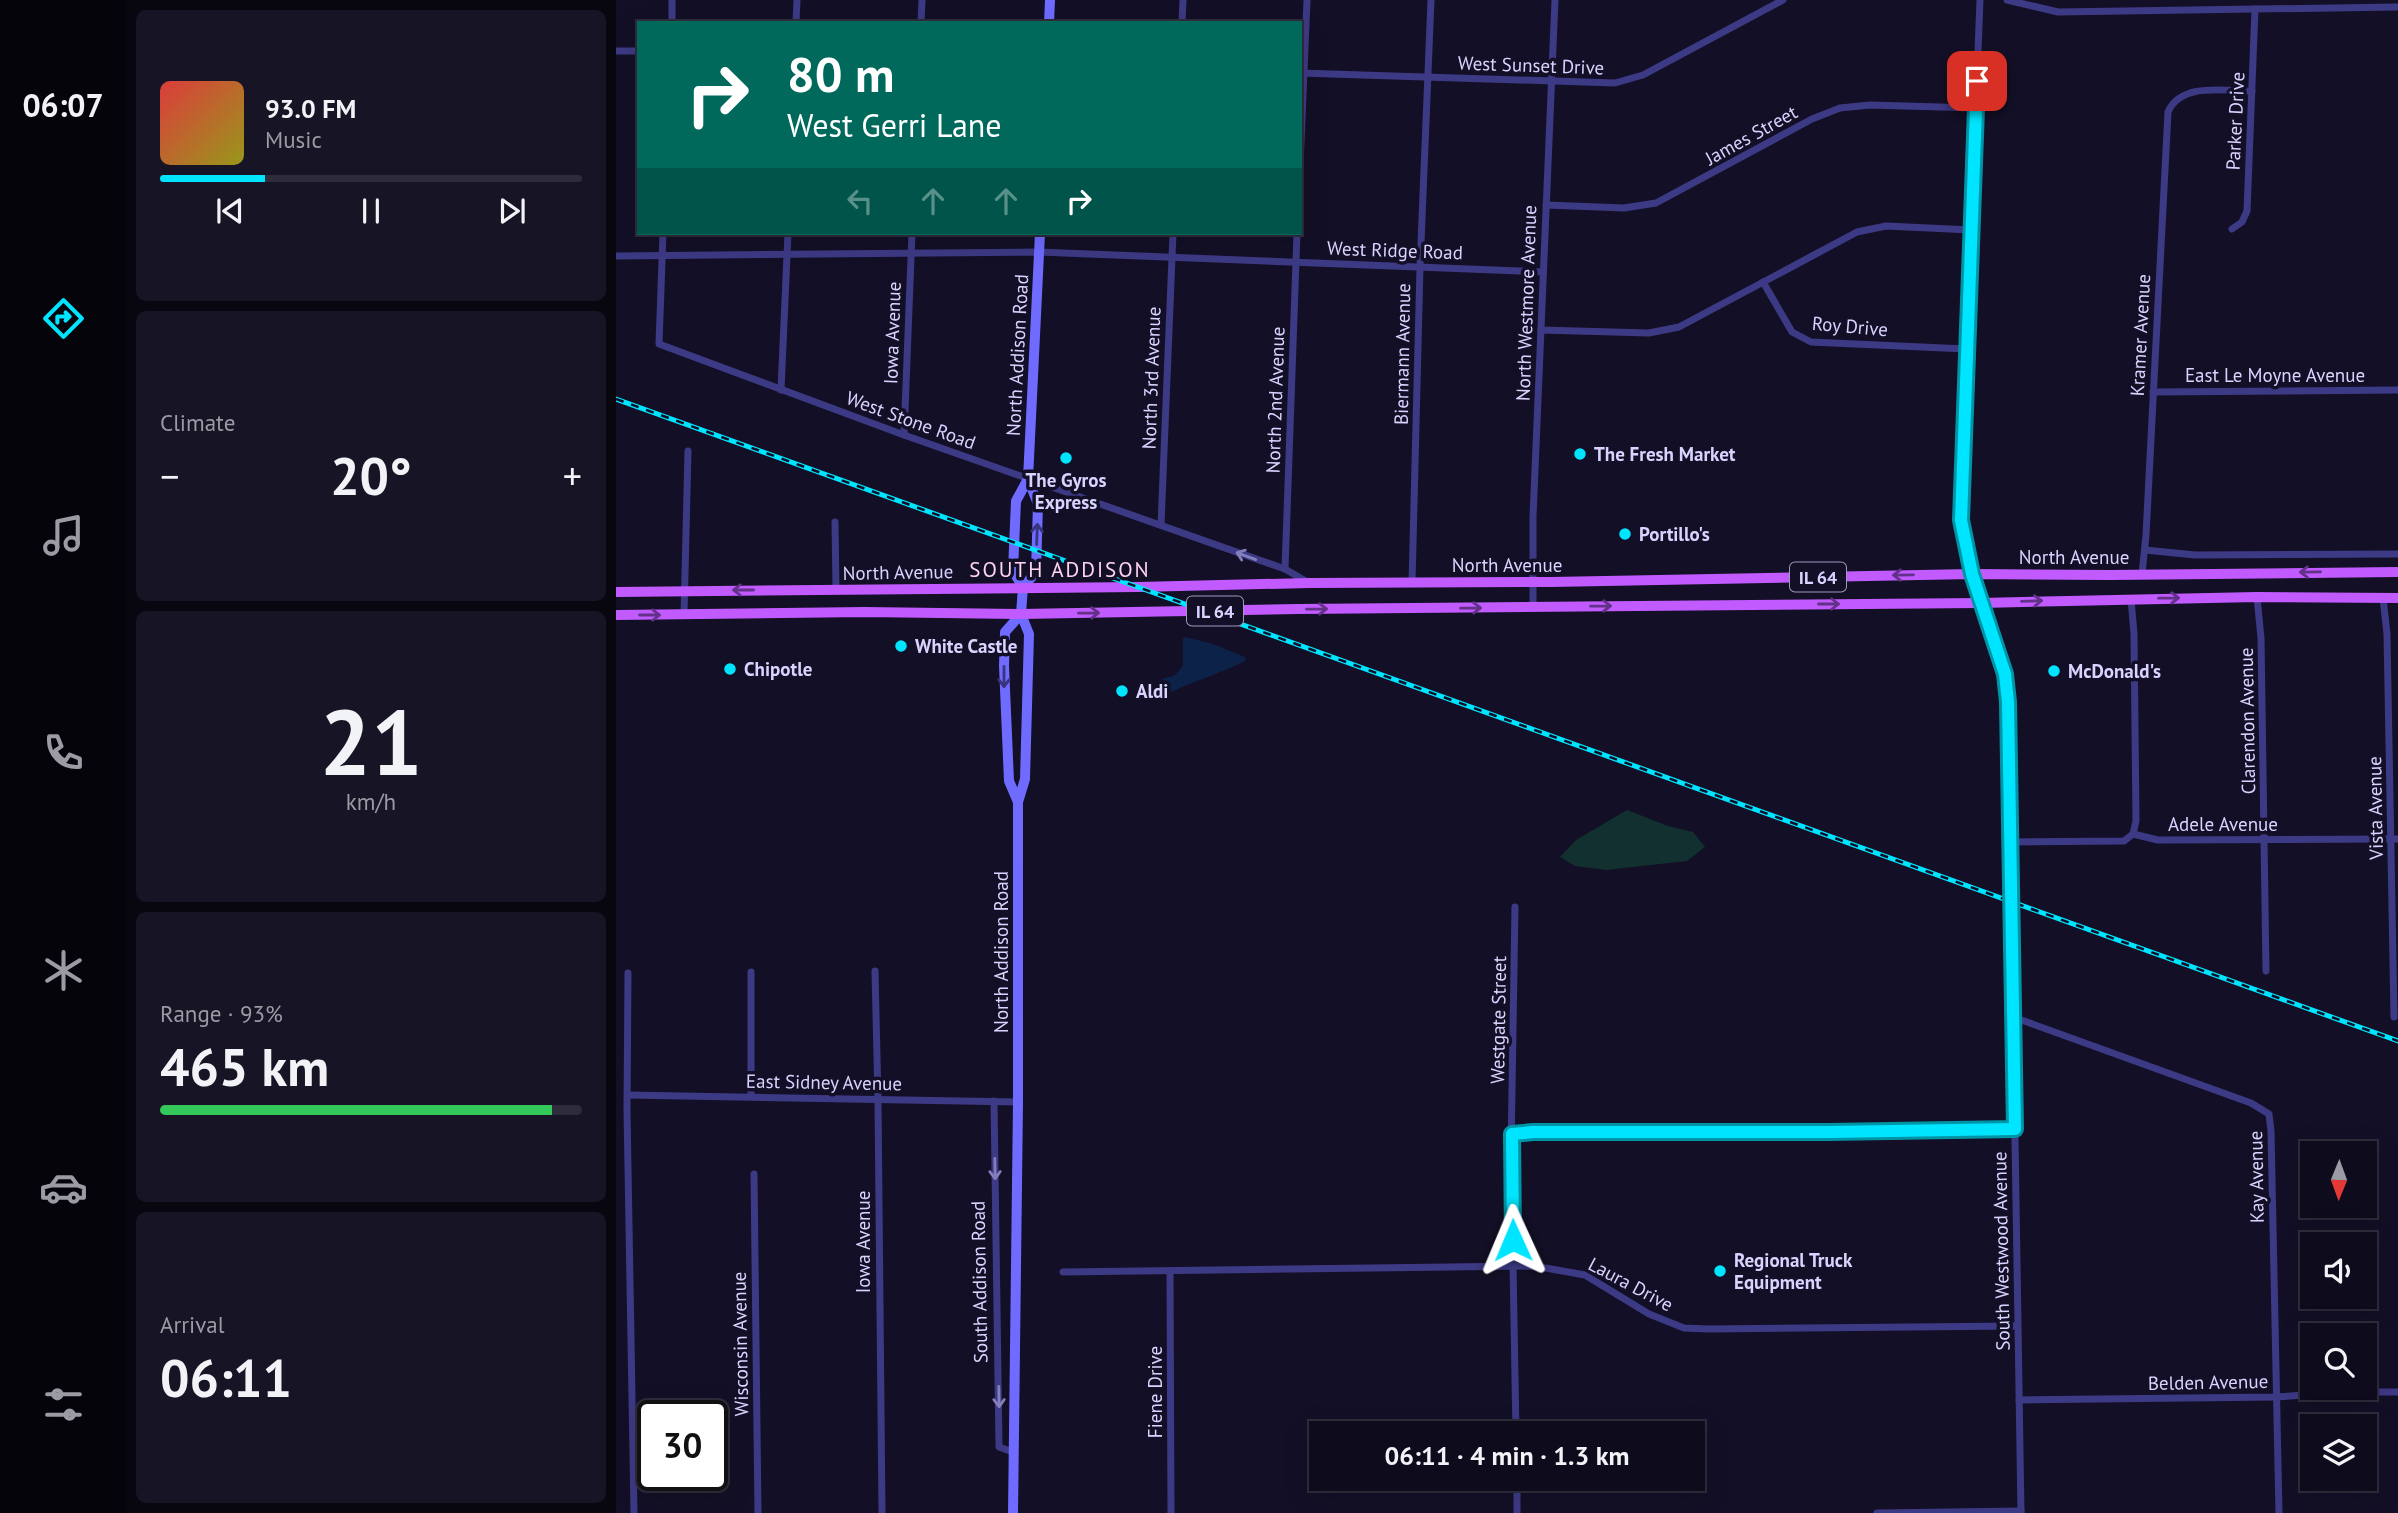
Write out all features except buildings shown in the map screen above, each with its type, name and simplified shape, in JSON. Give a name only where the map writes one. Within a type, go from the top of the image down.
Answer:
[{"type":"main road","name":"North Avenue","points":[[616,592],[1534,582],[1972,574],[2398,572]]},
{"type":"main road","name":"North Avenue","points":[[616,615],[865,612],[1021,614],[1980,603],[2257,597],[2398,598]]},
{"type":"street","points":[[672,21],[673,0]]},
{"type":"street","points":[[796,21],[797,0]]},
{"type":"street","points":[[921,21],[922,0]]},
{"type":"street","points":[[1049,21],[1050,0]]},
{"type":"street","points":[[1182,21],[1183,0]]},
{"type":"street","points":[[1302,73],[1307,0]]},
{"type":"street","name":"Biermann Avenue","points":[[1412,583],[1420,267],[1431,0]]},
{"type":"street","name":"North Westmore Avenue","points":[[1533,607],[1533,517],[1555,0]]},
{"type":"street","name":"West Sunset Drive","points":[[1302,73],[1602,84],[1634,79],[1783,0]]},
{"type":"street","name":"South Westwood Avenue","points":[[1980,0],[1960,510],[1972,574],[2005,674],[2008,702],[2021,1512]]},
{"type":"street","points":[[2007,0],[2045,10],[2076,11],[2255,9],[2324,4],[2398,7]]},
{"type":"street","points":[[2076,11],[2077,0]]},
{"type":"street","points":[[2197,0],[2197,10]]},
{"type":"street","name":"Parker Drive","points":[[2232,229],[2242,222],[2247,211],[2255,9]]},
{"type":"street","points":[[616,51],[637,51]]},
{"type":"street","name":"Kramer Avenue","points":[[2142,574],[2167,117],[2176,99],[2190,92],[2252,91]]},
{"type":"street","name":"James Street","points":[[1546,205],[1624,208],[1656,203],[1812,119],[1840,108],[1870,105],[1975,108]]},
{"type":"street","points":[[1541,330],[1664,331],[1698,318],[1864,229],[1886,226],[1970,230]]},
{"type":"street","points":[[662,256],[663,235]]},
{"type":"street","points":[[781,390],[788,235]]},
{"type":"street","name":"Iowa Avenue","points":[[904,435],[912,235]]},
{"type":"street","name":"North Addison Road","points":[[1023,587],[1036,572],[1038,504],[1028,479],[1040,235]]},
{"type":"street","name":"North 3rd Avenue","points":[[1161,526],[1173,235]]},
{"type":"street","name":"North 2nd Avenue","points":[[1285,569],[1297,235]]},
{"type":"street","name":"West Ridge Road","points":[[616,256],[1039,252],[1543,272]]},
{"type":"street","name":"West Stone Road","points":[[662,256],[659,344],[904,435],[1285,569],[1309,583]]},
{"type":"street","name":"Roy Drive","points":[[1763,282],[1791,332],[1811,342],[1966,349]]},
{"type":"street","name":"East Le Moyne Avenue","points":[[2153,392],[2398,390]]},
{"type":"street","points":[[684,615],[688,451]]},
{"type":"street","name":"North Addison Road","points":[[1018,1102],[1018,802],[1025,779],[1029,634],[1021,614],[1023,587],[1013,571],[1016,501],[1028,479]]},
{"type":"street","points":[[835,522],[836,590]]},
{"type":"street","points":[[2145,550],[2195,555],[2398,554]]},
{"type":"street","name":"Clarendon Avenue","points":[[2257,597],[2265,839],[2266,971]]},
{"type":"street","name":"Vista Avenue","points":[[2383,598],[2387,634],[2395,839],[2394,1017]]},
{"type":"street","points":[[2131,599],[2134,632],[2136,821],[2133,834]]},
{"type":"street","name":"North Addison Road","points":[[1018,802],[1009,781],[1004,666],[1005,632],[1021,614]]},
{"type":"street","name":"Adele Avenue","points":[[2010,842],[2124,841],[2133,834],[2158,840],[2395,839]]},
{"type":"street","name":"Westgate Street","points":[[1515,907],[1512,1134],[1516,1421]]},
{"type":"street","name":"Iowa Avenue","points":[[875,971],[882,1513]]},
{"type":"street","points":[[751,972],[751,1096]]},
{"type":"street","points":[[628,974],[634,1513]]},
{"type":"street","name":"Kay Avenue","points":[[2013,1017],[2251,1102],[2269,1114],[2278,1513]]},
{"type":"street","name":"East Sidney Avenue","points":[[628,1095],[1018,1102]]},
{"type":"street","name":"South Addison Road","points":[[994,1101],[999,1447],[1013,1452]]},
{"type":"street","name":"South Addison Road","points":[[1013,1513],[1018,1102]]},
{"type":"street","points":[[1512,1134],[2015,1129]]},
{"type":"street","name":"Wisconsin Avenue","points":[[754,1174],[758,1513]]},
{"type":"street","name":"Laura Drive","points":[[1063,1272],[1513,1265],[1585,1275],[1649,1314],[1684,1328],[2017,1326]]},
{"type":"street","name":"Fiene Drive","points":[[1170,1271],[1171,1513]]},
{"type":"street","name":"Belden Avenue","points":[[2019,1400],[2276,1397],[2398,1392]]},
{"type":"street","points":[[1517,1491],[1517,1513]]},
{"type":"street","points":[[1877,1513],[2021,1512]]},
{"type":"green space","points":[[1627,810],[1668,826],[1693,832],[1705,847],[1687,861],[1606,870],[1575,866],[1560,857],[1576,840]]},
{"type":"water","points":[[1183,638],[1245,657],[1245,661],[1166,694],[1160,681],[1174,676],[1183,666]]},
{"type":"railway","points":[[616,399],[2398,1041]]},
{"type":"place","name":"The Fresh Market","points":[[1580,454]]},
{"type":"place","name":"The Gyros Express","points":[[1066,458]]},
{"type":"place","name":"Portillo's","points":[[1625,534]]},
{"type":"place","name":"White Castle","points":[[901,646]]},
{"type":"place","name":"Chipotle","points":[[730,669]]},
{"type":"place","name":"McDonald's","points":[[2054,671]]},
{"type":"place","name":"Aldi","points":[[1122,691]]},
{"type":"place","name":"Regional Truck Equipment","points":[[1720,1271]]},
{"type":"district","name":"SOUTH ADDISON","points":[[1060,569]]},
{"type":"route","points":[[1513,1240],[1512,1134],[2015,1129],[2008,702],[2005,674],[1972,574],[1960,504],[1977,81]]}]
